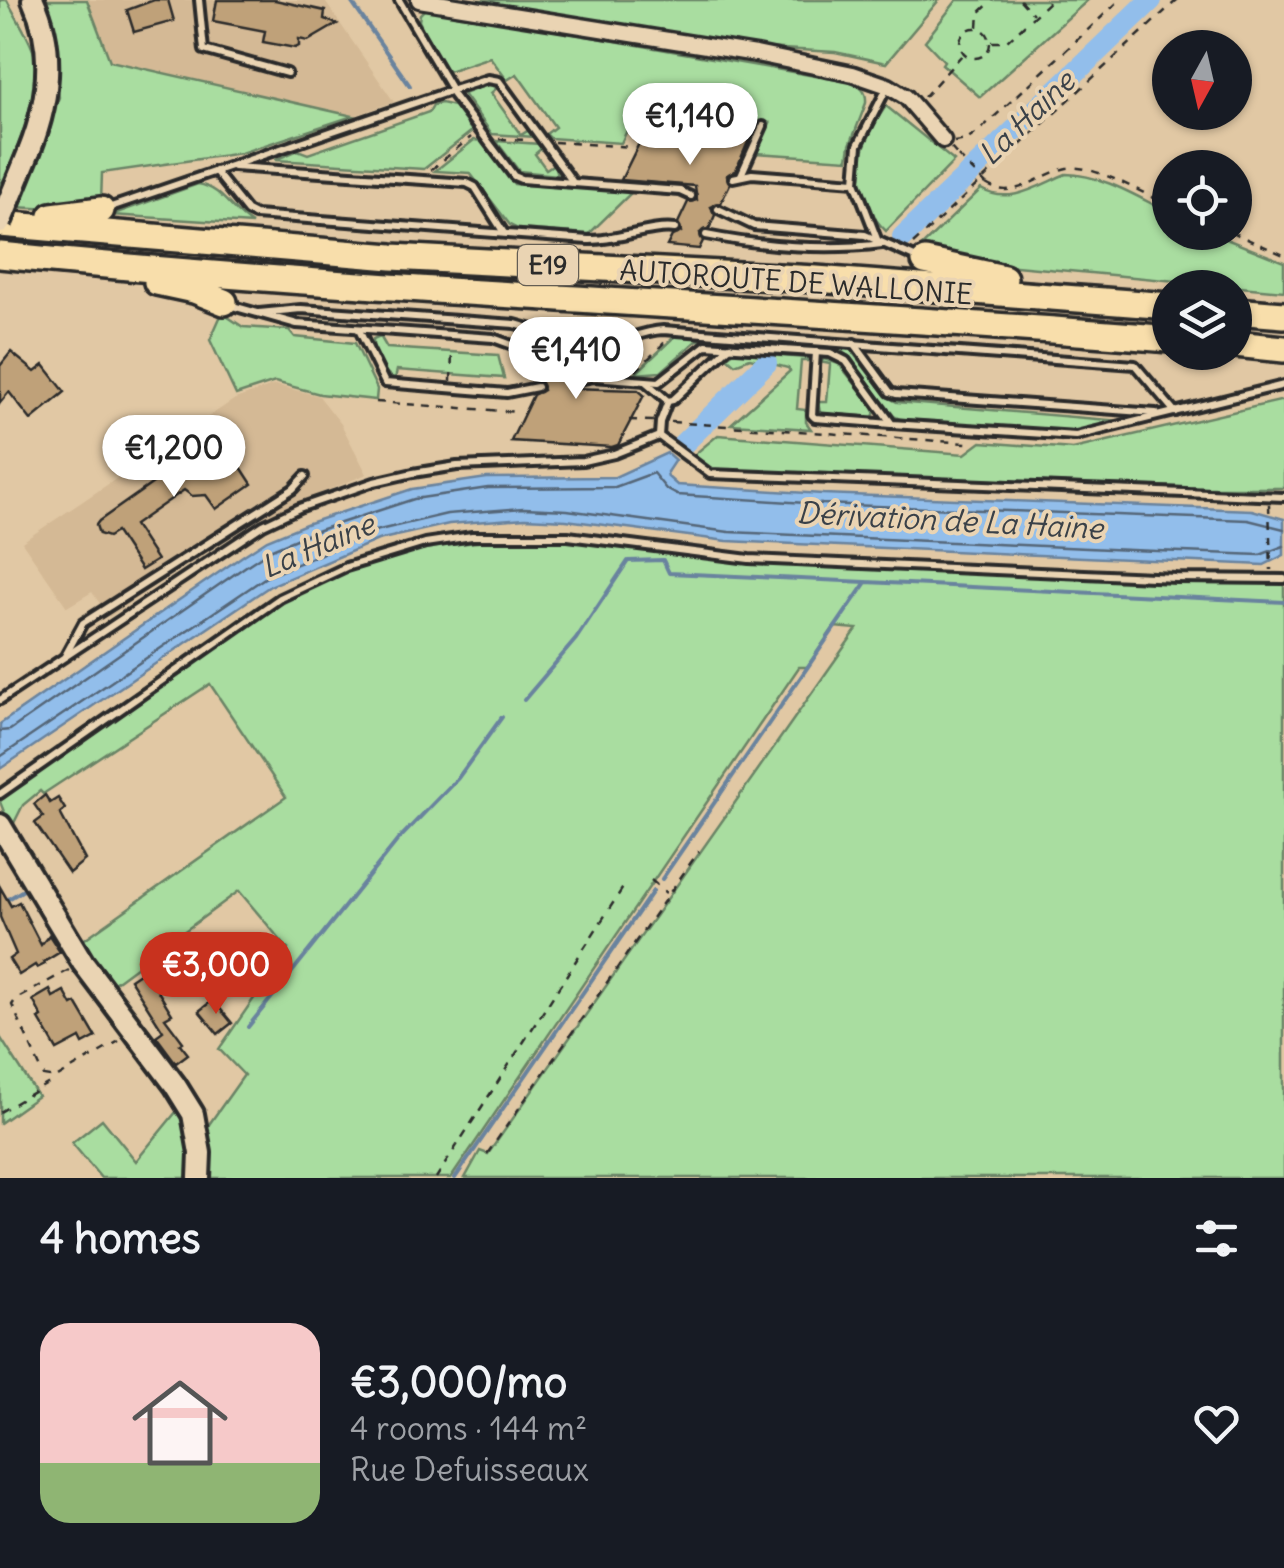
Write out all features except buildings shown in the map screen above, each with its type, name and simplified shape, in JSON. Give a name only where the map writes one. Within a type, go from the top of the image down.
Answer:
[{"type":"highway","points":[[0,214],[66,216],[101,210]]},
{"type":"highway","name":"AUTOROUTE DE WALLONIE","points":[[0,224],[392,257],[816,280],[1152,304]]},
{"type":"highway","points":[[918,253],[974,273],[1042,284],[1096,299]]},
{"type":"highway","name":"AUTOROUTE DE WALLONIE","points":[[0,255],[388,288],[1152,337]]},
{"type":"highway","points":[[104,265],[224,302]]},
{"type":"highway","points":[[1252,313],[1284,316]]},
{"type":"highway","points":[[1252,346],[1284,349]]},
{"type":"street","points":[[0,224],[43,113],[48,79],[44,32],[32,0]]},
{"type":"street","points":[[419,0],[756,54],[853,74],[888,86],[916,106],[943,140]]},
{"type":"street","points":[[0,824],[84,963],[193,1114],[200,1153],[199,1178]]},
{"type":"lane","points":[[199,0],[204,50],[287,73]]},
{"type":"lane","points":[[399,0],[451,91],[520,179],[692,193]]},
{"type":"lane","points":[[101,210],[488,79],[499,80],[573,182]]},
{"type":"lane","points":[[880,242],[855,182],[858,145],[888,86]]},
{"type":"lane","points":[[763,126],[737,176],[855,182]]},
{"type":"lane","points":[[228,166],[467,183],[475,187],[505,234]]},
{"type":"lane","points":[[214,171],[255,215],[606,240],[675,230]]},
{"type":"lane","points":[[718,209],[754,226],[865,235],[918,253]]},
{"type":"lane","points":[[706,236],[856,248],[880,242]]},
{"type":"lane","points":[[224,302],[297,324],[493,338],[550,359]]},
{"type":"lane","points":[[252,313],[301,309],[514,324],[561,337]]},
{"type":"lane","points":[[359,330],[385,383],[507,393],[537,388]]},
{"type":"lane","points":[[591,345],[607,346],[659,330],[1135,365],[1170,413]]},
{"type":"lane","points":[[854,342],[890,392],[896,394],[1170,413]]},
{"type":"lane","points":[[668,401],[730,346]]},
{"type":"lane","points":[[574,381],[594,377],[664,379],[700,347],[830,353],[846,362],[892,424]]},
{"type":"lane","points":[[816,352],[812,415],[815,418],[892,424],[1076,436],[1284,385]]},
{"type":"lane","points":[[578,370],[594,377]]},
{"type":"lane","points":[[645,381],[668,401]]},
{"type":"lane","points":[[668,401],[660,422],[662,437],[710,474],[1284,497]]},
{"type":"lane","points":[[0,700],[263,525],[333,495],[374,482],[457,466],[600,458],[662,437]]},
{"type":"lane","points":[[64,657],[83,624],[293,489],[305,476]]},
{"type":"lane","points":[[0,794],[280,598],[346,567],[425,543],[472,536],[568,536],[748,559],[1176,578],[1284,579]]},
{"type":"path","points":[[978,28],[979,13],[992,0]]},
{"type":"path","points":[[1020,0],[1034,16]]},
{"type":"path","points":[[990,42],[1006,42],[1051,0]]},
{"type":"path","points":[[943,140],[967,140],[979,131],[1120,0]]},
{"type":"path","points":[[918,253],[1177,0]]},
{"type":"path","points":[[978,28],[990,42],[988,51],[972,58],[964,53],[961,38],[967,30],[978,28]]},
{"type":"path","points":[[923,98],[964,53]]},
{"type":"path","points":[[420,179],[472,136],[632,147]]},
{"type":"path","points":[[958,156],[997,190],[1018,190],[1070,167],[1091,171],[1152,198]]},
{"type":"path","points":[[1252,241],[1284,254]]},
{"type":"path","points":[[626,380],[670,337]]},
{"type":"path","points":[[376,402],[518,412]]},
{"type":"path","points":[[682,423],[724,426]]},
{"type":"path","points":[[1268,512],[1271,566]]},
{"type":"path","points":[[488,1154],[699,851]]},
{"type":"path","points":[[651,880],[667,894]]},
{"type":"path","points":[[436,1178],[624,886]]},
{"type":"path","points":[[56,1078],[44,1076],[12,1005],[16,999],[84,963]]},
{"type":"path","points":[[0,1112],[133,1032]]},
{"type":"shaded area","points":[[87,0],[324,0],[394,102],[353,116],[110,61]]},
{"type":"shaded area","points":[[275,385],[319,396],[341,424],[367,474],[239,527],[109,617],[92,592],[67,607],[22,542],[235,399]]},
{"type":"green space","points":[[0,0],[7,0],[33,50],[36,64],[27,120],[0,189]]},
{"type":"green space","points":[[46,0],[87,0],[110,61],[353,116],[241,153],[102,173],[101,203],[52,209],[15,207],[59,97]]},
{"type":"green space","points":[[452,0],[939,0],[886,63],[835,52],[745,47]]},
{"type":"green space","points":[[957,0],[1088,0],[980,97],[942,64],[944,61],[925,41]]},
{"type":"green space","points":[[426,8],[849,82],[862,89],[866,103],[848,159],[756,153],[770,123],[635,114],[621,143],[550,138],[546,134],[555,127],[517,74],[507,80],[490,57],[445,72],[419,21]]},
{"type":"green space","points":[[488,84],[498,87],[491,93],[521,135],[529,130],[535,137],[492,134],[463,94]]},
{"type":"green space","points":[[433,105],[454,106],[472,131],[424,169],[275,160],[298,150],[308,154],[429,112]]},
{"type":"green space","points":[[886,106],[954,161],[886,231],[865,201],[860,169],[868,137]]},
{"type":"green space","points":[[474,140],[482,141],[514,184],[632,192],[589,234],[518,229],[510,225],[470,173],[435,171]]},
{"type":"green space","points":[[496,141],[540,144],[542,148],[535,154],[546,169],[554,164],[557,175],[519,171]]},
{"type":"green space","points":[[1066,174],[1107,183],[1152,204],[1152,250],[1252,249],[1284,262],[1284,291],[1252,288],[1252,270],[1152,270],[1152,279],[972,262],[919,249],[981,189],[1014,195]]},
{"type":"green space","points":[[198,184],[221,195],[252,224],[111,215]]},
{"type":"green space","points":[[222,313],[243,327],[289,330],[295,337],[355,343],[377,389],[376,400],[320,394],[275,382],[236,395],[210,340]]},
{"type":"green space","points":[[380,336],[387,348],[498,355],[504,378],[397,370],[395,379],[376,356],[373,339]]},
{"type":"green space","points":[[675,336],[741,341],[697,340],[661,372],[635,374]]},
{"type":"green space","points":[[819,347],[850,349],[887,397],[897,402],[1121,421],[1076,432],[900,419],[848,356]]},
{"type":"green space","points":[[734,352],[809,361],[801,361],[797,409],[806,410],[806,422],[811,429],[731,424],[790,371],[750,358],[735,364],[727,357]]},
{"type":"green space","points":[[824,359],[839,364],[872,405],[873,417],[820,413],[818,402],[827,402],[830,364],[820,362]]},
{"type":"green space","points":[[1284,400],[1284,488],[713,470],[701,465],[695,454],[718,435],[965,454],[981,442],[1073,449]]},
{"type":"green space","points":[[534,539],[571,540],[739,563],[1284,583],[1284,1178],[465,1178],[480,1151],[488,1154],[857,629],[834,627],[807,667],[799,667],[451,1178],[205,1178],[205,1130],[244,1075],[219,1049],[288,949],[239,891],[110,986],[79,943],[286,797],[210,684],[43,794],[40,791],[23,805],[11,829],[0,802],[6,793],[257,615],[292,596],[358,567],[423,549]]},
{"type":"green space","points":[[0,1037],[38,1096],[0,1123]]},
{"type":"green space","points":[[181,1106],[187,1117],[193,1178],[101,1178],[72,1143],[102,1119],[136,1161]]},
{"type":"water","name":"Dérivation de La Haine","points":[[667,453],[675,460],[668,477],[677,485],[1252,510],[1284,519],[1284,555],[1264,565],[727,541],[566,520],[525,518],[449,524],[378,540],[270,586],[0,769],[0,724],[267,540],[412,489],[487,478],[615,477]]},
{"type":"waterway","points":[[350,0],[410,86]]},
{"type":"waterway","name":"La Haine","points":[[903,237],[1151,0]]},
{"type":"waterway","name":"La Haine","points":[[683,444],[766,363]]},
{"type":"waterway","points":[[524,700],[576,639],[628,561],[663,560],[669,573],[866,582]]},
{"type":"waterway","points":[[662,879],[866,582],[1284,602]]},
{"type":"waterway","points":[[248,1027],[397,841],[458,778],[502,717]]},
{"type":"waterway","points":[[0,904],[25,889]]},
{"type":"waterway","points":[[455,1178],[653,891]]}]
